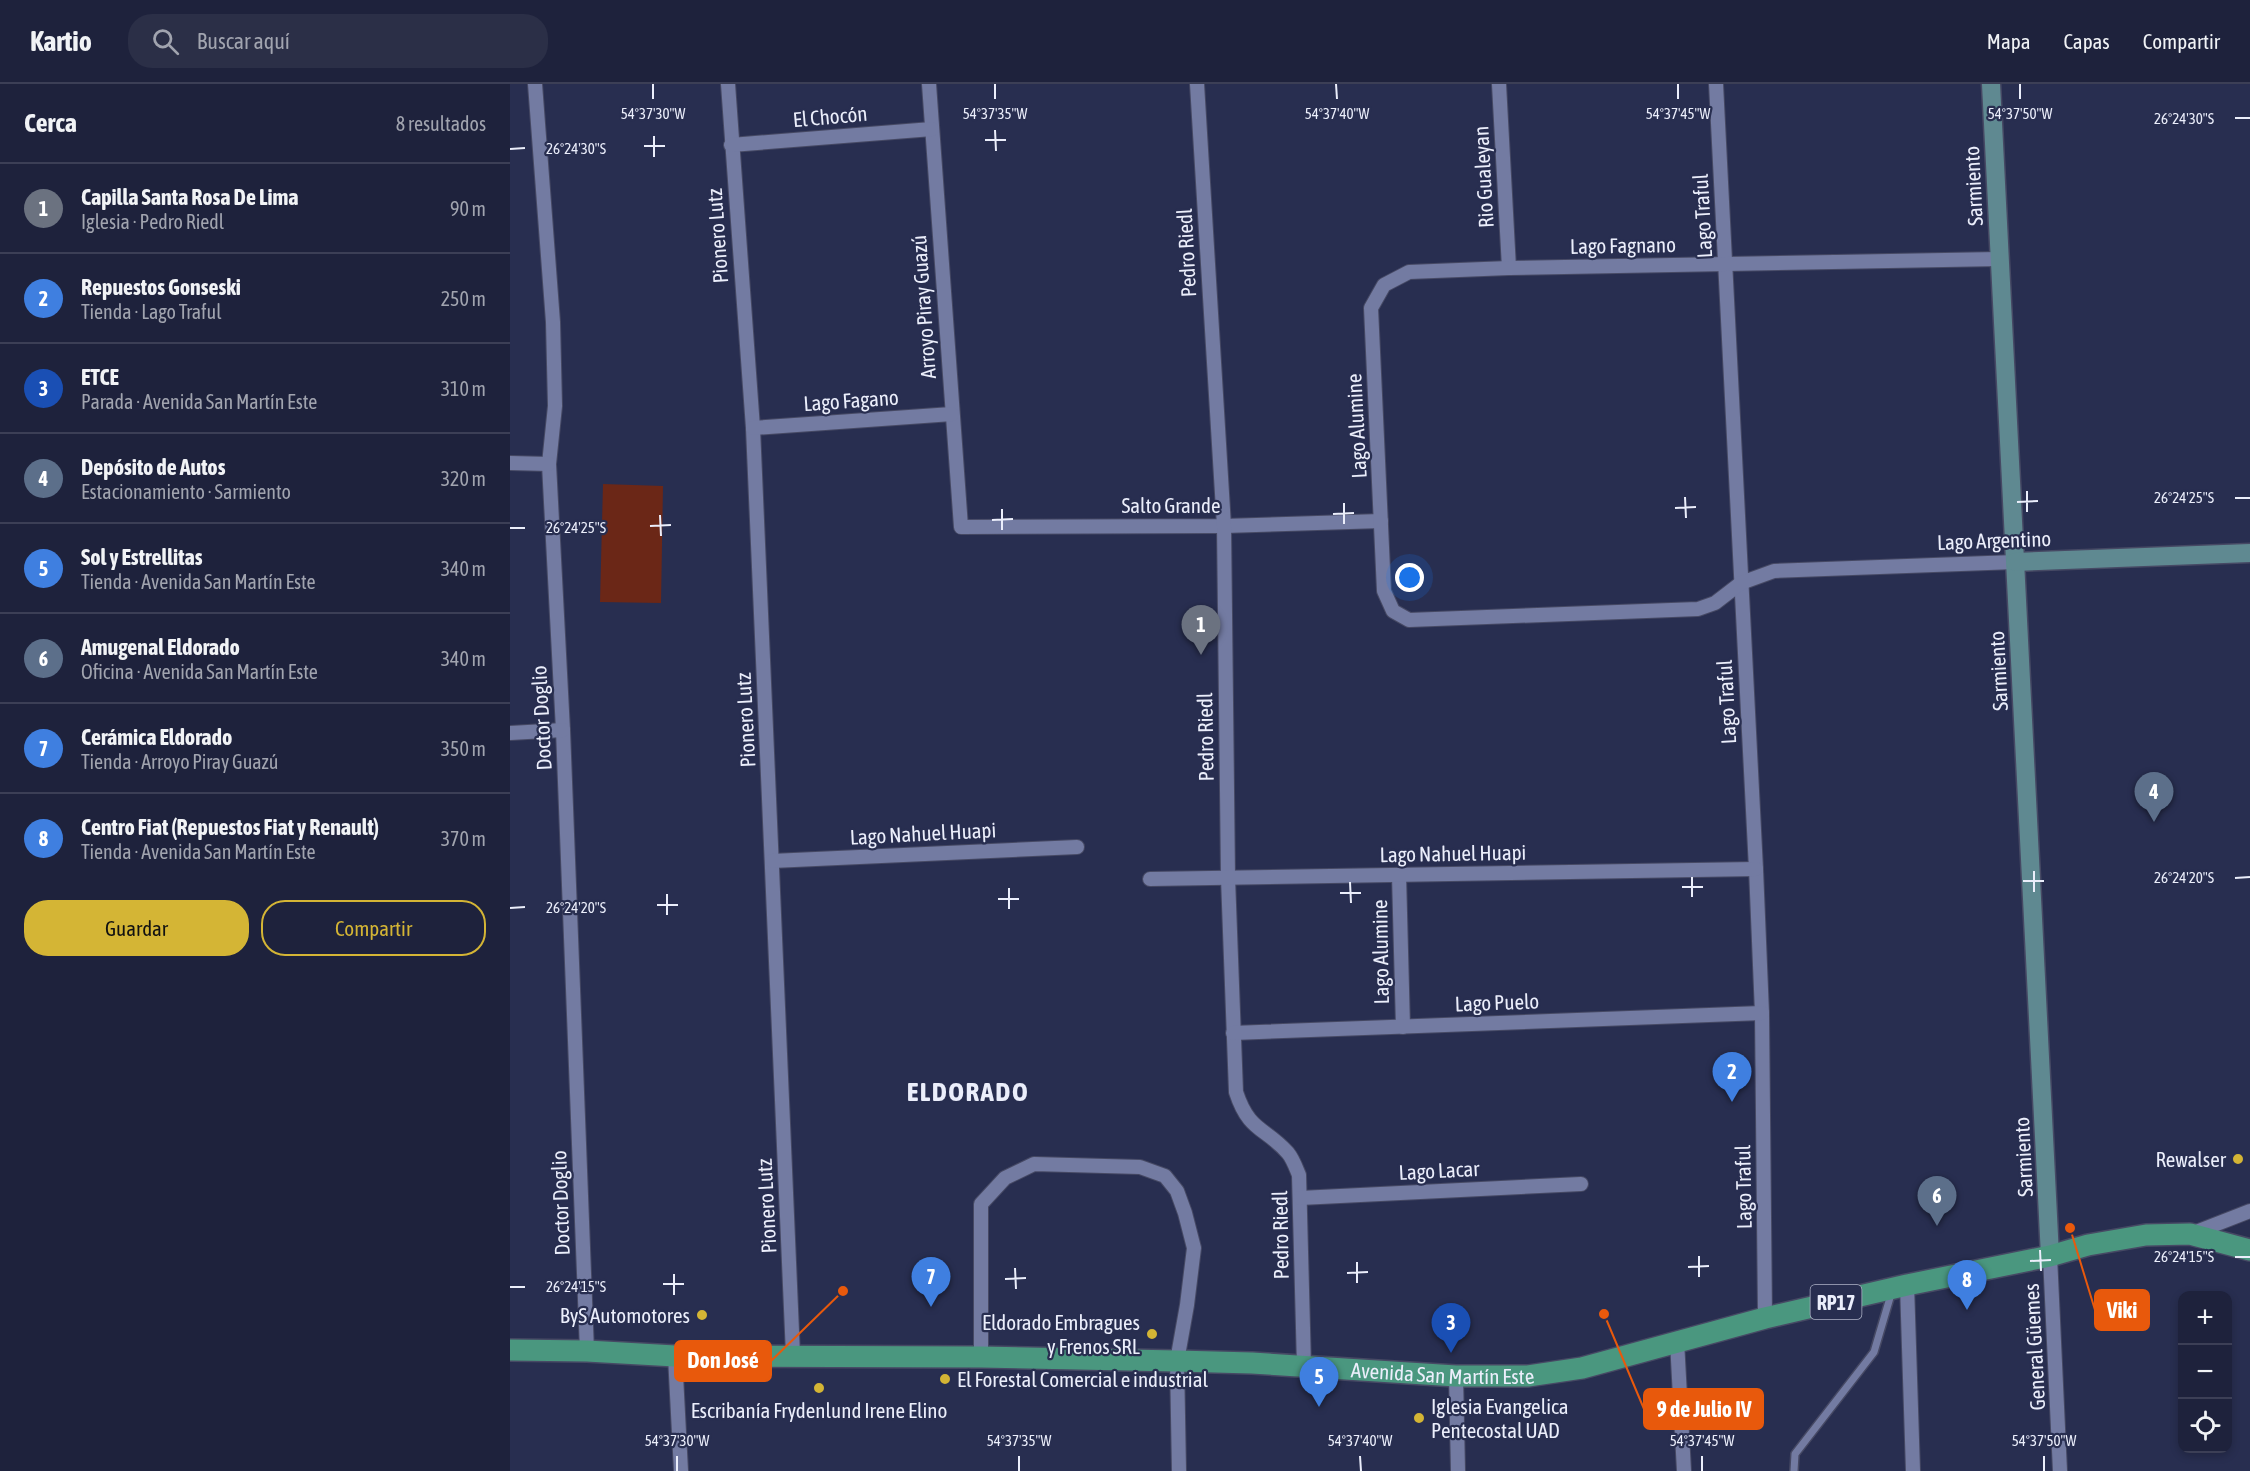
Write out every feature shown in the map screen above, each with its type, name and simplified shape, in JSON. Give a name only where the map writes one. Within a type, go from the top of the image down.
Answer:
[{"type":"main road","name":"Sarmiento","points":[[1991,84],[2050,1256]]},
{"type":"main road","name":"Lago Argentino","points":[[2015,562],[2250,553]]},
{"type":"main road","name":"Avenida San Martín Este","points":[[510,1350],[675,1356],[794,1355],[1177,1361],[1304,1366],[1455,1376],[1528,1376],[1582,1368],[1765,1318],[2050,1256],[2088,1245],[2146,1235],[2190,1234],[2250,1250]]},
{"type":"street","name":"Doctor Doglio","points":[[535,84],[553,322],[555,406],[549,464],[563,730],[587,1351]]},
{"type":"street","name":"Pionero Lutz","points":[[728,84],[753,428],[794,1355]]},
{"type":"street","name":"Arroyo Piray Guazú","points":[[929,84],[961,527]]},
{"type":"street","name":"Pedro Riedl","points":[[1197,84],[1224,526],[1228,878],[1236,1092],[1241,1110],[1251,1123],[1289,1154],[1299,1175],[1304,1366]]},
{"type":"street","name":"Rio Gualeyan","points":[[1499,84],[1509,268]]},
{"type":"street","name":"Lago Traful","points":[[1716,84],[1762,1013],[1765,1318]]},
{"type":"street","name":"El Chocón","points":[[731,145],[932,129]]},
{"type":"street","name":"Lago Fagnano","points":[[1371,308],[1384,285],[1409,272],[1999,259]]},
{"type":"street","name":"Lago Alumine","points":[[1371,308],[1383,591],[1393,611],[1409,621],[1698,609],[1715,603],[1741,583]]},
{"type":"street","name":"Lago Fagano","points":[[753,428],[952,414]]},
{"type":"street","points":[[510,463],[549,464]]},
{"type":"street","name":"Salto Grande","points":[[961,527],[1224,526],[1381,521]]},
{"type":"street","name":"Lago Argentino","points":[[1741,583],[1774,571],[2015,562]]},
{"type":"street","points":[[510,734],[563,730]]},
{"type":"street","name":"Lago Nahuel Huapi","points":[[772,861],[1077,847]]},
{"type":"street","name":"Lago Nahuel Huapi","points":[[1150,879],[1756,869]]},
{"type":"street","name":"Lago Alumine","points":[[1399,875],[1403,1027]]},
{"type":"street","name":"Lago Puelo","points":[[1233,1034],[1762,1013]]},
{"type":"street","points":[[981,1357],[981,1204],[1005,1178],[1034,1164],[1140,1167],[1165,1176],[1178,1191],[1194,1248],[1177,1361],[1179,1471]]},
{"type":"street","name":"Lago Lacar","points":[[1300,1198],[1581,1184]]},
{"type":"street","points":[[2190,1234],[2250,1211]]},
{"type":"street","name":"General Güemes","points":[[2050,1256],[2060,1471]]},
{"type":"street","points":[[1900,1287],[1913,1471]]},
{"type":"street","points":[[1677,1341],[1684,1471]]},
{"type":"street","points":[[675,1356],[681,1471]]},
{"type":"street","points":[[1455,1376],[1458,1471]]},
{"type":"lane","points":[[1794,1471],[1796,1454],[1874,1352],[1900,1287]]},
{"type":"shaded area","points":[[603,484],[663,486],[661,603],[600,602]]},
{"type":"place","name":"Capilla Santa Rosa De Lima","points":[[1201,655]]},
{"type":"place","name":"Depósito de Autos","points":[[2154,822]]},
{"type":"place","name":"Repuestos Gonseski","points":[[1732,1102]]},
{"type":"place","name":"Rewalser","points":[[2238,1159]]},
{"type":"place","name":"Amugenal Eldorado","points":[[1937,1226]]},
{"type":"place","name":"Viki","points":[[2070,1228]]},
{"type":"place","name":"Don José","points":[[843,1291]]},
{"type":"place","name":"Cerámica Eldorado","points":[[931,1307]]},
{"type":"place","name":"Centro Fiat (Repuestos Fiat y Renault)","points":[[1967,1310]]},
{"type":"place","name":"9 de Julio IV","points":[[1604,1314]]},
{"type":"place","name":"ByS Automotores","points":[[702,1315]]},
{"type":"place","name":"Eldorado Embragues y Frenos SRL","points":[[1152,1334]]},
{"type":"place","name":"ETCE","points":[[1451,1353]]},
{"type":"place","name":"El Forestal Comercial e industrial","points":[[945,1379]]},
{"type":"place","name":"Escribanía Frydenlund Irene Elino","points":[[819,1388]]},
{"type":"place","name":"Sol y Estrellitas","points":[[1319,1407]]},
{"type":"place","name":"Iglesia Evangelica Pentecostal UAD","points":[[1419,1418]]},
{"type":"district","name":"ELDORADO","points":[[968,1091]]}]
